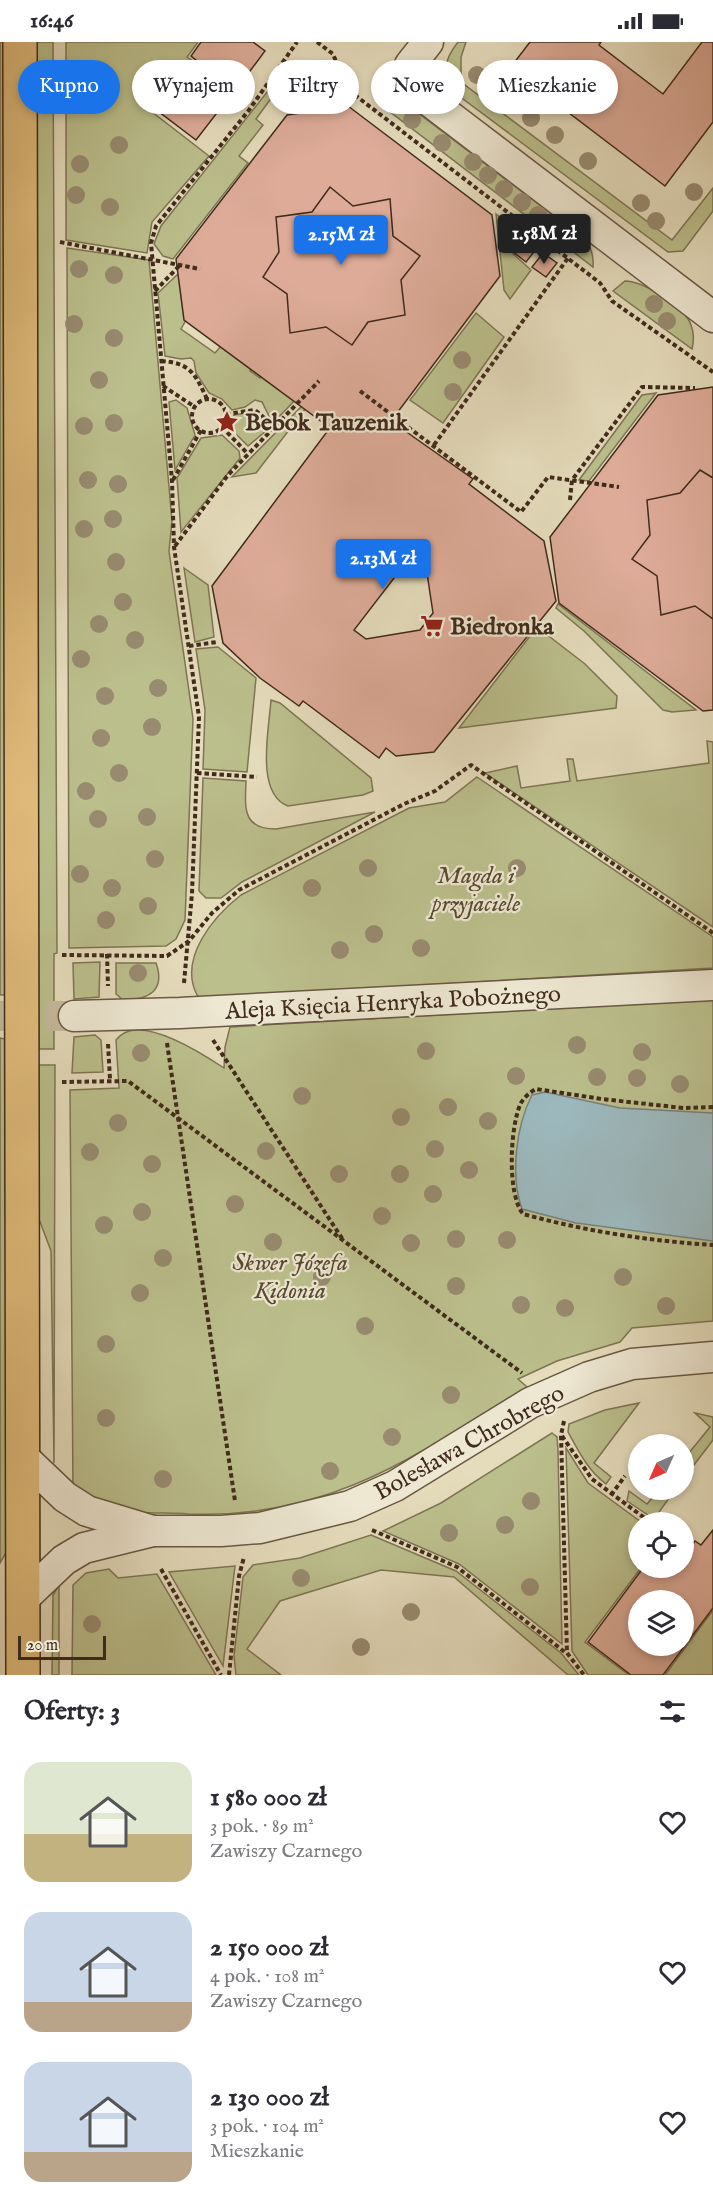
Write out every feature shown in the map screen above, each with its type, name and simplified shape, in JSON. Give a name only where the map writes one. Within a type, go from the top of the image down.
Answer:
[{"type":"main road","points":[[20,42],[23,1457],[11,1599],[23,1675]]},
{"type":"street","points":[[428,42],[410,65],[419,93],[713,317]]},
{"type":"street","name":"Aleja Księcia Henryka Pobożnego","points":[[74,1016],[178,1013],[713,985]]},
{"type":"street","name":"Bolesława Chrobrego","points":[[11,1599],[84,1548],[153,1531],[221,1531],[260,1528],[350,1506],[413,1476],[530,1403],[589,1377],[632,1364],[713,1357]]},
{"type":"street","name":"Bolesława Chrobrego","points":[[23,1457],[65,1497],[87,1511],[153,1531]]},
{"type":"path","points":[[236,1503],[179,1120],[178,1013],[189,941],[199,717],[174,547],[172,481],[151,243],[156,226],[249,110],[297,42]]},
{"type":"path","points":[[317,42],[333,54],[347,89],[600,283],[612,301],[713,372]]},
{"type":"path","points":[[60,242],[200,268]]},
{"type":"path","points":[[434,445],[567,258]]},
{"type":"path","points":[[155,292],[182,264]]},
{"type":"path","points":[[161,361],[178,362],[187,366],[207,399],[220,403],[226,414],[222,427],[212,432],[201,430],[193,420],[195,407],[207,399]]},
{"type":"path","points":[[174,547],[228,475],[319,381]]},
{"type":"path","points":[[163,386],[195,407]]},
{"type":"path","points":[[570,500],[572,481],[642,387],[695,388]]},
{"type":"path","points":[[360,391],[521,512],[548,477],[619,487]]},
{"type":"path","points":[[226,414],[255,410],[275,427]]},
{"type":"path","points":[[222,427],[248,454]]},
{"type":"path","points":[[172,481],[201,430]]},
{"type":"path","points":[[189,646],[217,642]]},
{"type":"path","points":[[62,956],[107,954],[167,956],[189,941],[212,913],[239,890],[404,804],[435,791],[471,765],[713,933]]},
{"type":"path","points":[[197,773],[257,777]]},
{"type":"path","points":[[107,954],[108,993]]},
{"type":"path","points":[[178,1013],[345,1243]]},
{"type":"path","points":[[108,1041],[110,1079]]},
{"type":"path","points":[[62,1082],[110,1079],[128,1081],[525,1375]]},
{"type":"path","points":[[713,1107],[630,1102],[536,1089],[529,1093],[520,1105],[513,1143],[514,1196],[524,1214],[560,1224],[643,1238],[713,1245]]},
{"type":"path","points":[[560,1414],[564,1421],[561,1436],[567,1653]]},
{"type":"path","points":[[561,1436],[592,1479],[636,1512]]},
{"type":"path","points":[[611,1494],[625,1476]]},
{"type":"path","points":[[372,1530],[457,1567],[567,1653],[584,1675]]},
{"type":"path","points":[[229,1675],[229,1654],[243,1553]]},
{"type":"path","points":[[160,1569],[221,1675]]},
{"type":"green space","points":[[0,42],[3,42],[6,995],[0,995]]},
{"type":"green space","points":[[36,42],[53,42],[53,60],[36,60]]},
{"type":"green space","points":[[66,42],[198,42],[187,57],[192,60],[132,60],[132,114],[155,114],[209,156],[152,222],[147,253],[66,240],[66,114],[120,114],[120,60],[66,60]]},
{"type":"green space","points":[[458,42],[466,42],[461,60],[447,60]]},
{"type":"green space","points":[[465,85],[477,94],[477,109],[465,100]]},
{"type":"green space","points":[[267,92],[267,104],[256,119],[263,125],[239,156],[248,163],[173,259],[163,256],[154,244],[161,226],[250,114],[255,114],[255,107]]},
{"type":"green space","points":[[36,114],[53,114],[57,953],[54,954],[54,1049],[39,1049]]},
{"type":"green space","points":[[393,114],[419,114],[583,238],[591,251],[593,267]]},
{"type":"green space","points":[[483,114],[504,114],[672,240],[713,188],[713,211],[683,251],[668,252]]},
{"type":"green space","points":[[496,214],[522,235],[510,251],[531,270],[510,299],[504,290]]},
{"type":"green space","points":[[67,248],[149,260],[172,521],[169,551],[193,719],[185,920],[176,939],[166,946],[69,948]]},
{"type":"green space","points":[[179,273],[186,320],[181,329],[215,353],[221,346],[251,369],[250,371],[260,378],[262,376],[295,400],[277,419],[270,418],[262,402],[255,400],[245,407],[232,410],[222,399],[209,393],[196,373],[194,361],[191,358],[165,356],[158,293]]},
{"type":"green space","points":[[625,281],[652,290],[681,311],[692,328],[692,349],[613,291]]},
{"type":"green space","points":[[476,313],[504,337],[443,423],[410,400]]},
{"type":"green space","points":[[656,393],[589,481],[579,480],[642,395]]},
{"type":"green space","points":[[176,400],[187,408],[195,435],[175,470],[169,402]]},
{"type":"green space","points":[[302,406],[306,408],[256,473],[232,477]]},
{"type":"green space","points":[[246,413],[249,417],[262,419],[268,424],[267,430],[248,446],[229,427],[234,415]]},
{"type":"green space","points":[[222,435],[239,451],[240,458],[181,532],[177,478],[201,438]]},
{"type":"green space","points":[[184,568],[208,585],[214,637],[195,642]]},
{"type":"green space","points":[[558,604],[696,710],[672,712],[663,710],[584,631],[556,608]]},
{"type":"green space","points":[[537,627],[585,664],[617,696],[616,708],[459,728]]},
{"type":"green space","points":[[218,647],[256,678],[247,772],[203,769],[205,710],[196,649]]},
{"type":"green space","points":[[271,700],[280,703],[371,778],[373,791],[363,795],[288,806],[278,799],[271,788],[266,759]]},
{"type":"green space","points":[[707,741],[713,742],[713,927],[485,773],[517,766],[521,788],[570,781],[567,759],[573,759],[577,781],[709,763]]},
{"type":"green space","name":"Magda i przyjaciele","points":[[477,777],[713,937],[713,968],[201,998],[197,995],[192,981],[195,953],[210,926],[241,895],[409,808],[445,802]]},
{"type":"green space","points":[[203,778],[246,781],[245,800],[248,815],[251,821],[265,828],[276,829],[375,812],[242,882],[221,898],[206,898],[199,891]]},
{"type":"green space","points":[[100,962],[99,997],[74,999],[73,963]]},
{"type":"green space","points":[[116,963],[156,963],[159,981],[157,987],[147,996],[123,1000],[116,994]]},
{"type":"green space","name":"Skwer Józefa Kidonia","points":[[713,999],[713,1321],[632,1328],[620,1342],[557,1361],[518,1379],[527,1387],[407,1460],[327,1495],[284,1507],[238,1513],[141,1512],[115,1508],[73,1490],[70,1090],[119,1088],[116,1040],[126,1032],[139,1030],[154,1032],[186,1045],[224,1068],[225,1047],[230,1027]]},
{"type":"green space","points":[[95,1035],[101,1040],[103,1072],[72,1073],[74,1037]]},
{"type":"green space","points":[[0,1038],[5,1039],[7,1551],[0,1563]]},
{"type":"green space","points":[[39,1065],[55,1065],[54,1463],[51,1251],[39,1219]]},
{"type":"green space","points":[[639,1403],[594,1463],[611,1477],[606,1484],[594,1473],[580,1453],[568,1432],[569,1424],[605,1410]]},
{"type":"green space","points":[[695,1413],[713,1417],[713,1440],[694,1465],[694,1447],[710,1427]]},
{"type":"green space","points":[[552,1433],[557,1437],[558,1450],[562,1644],[459,1564],[383,1531],[441,1503]]},
{"type":"green space","points":[[566,1448],[588,1483],[628,1512],[628,1578],[633,1578],[585,1642],[629,1675],[588,1675],[572,1651]]},
{"type":"green space","points":[[628,1496],[628,1500],[641,1500],[647,1504],[650,1500],[668,1500],[659,1512],[644,1512],[627,1501]]},
{"type":"green space","points":[[371,1535],[456,1571],[561,1653],[579,1675],[568,1675],[454,1577],[381,1570],[280,1601],[247,1649],[281,1675],[236,1675],[234,1656],[243,1577],[253,1565],[300,1558]]},
{"type":"green space","points":[[235,1566],[223,1666],[169,1572]]},
{"type":"green space","points":[[109,1569],[118,1578],[157,1574],[216,1675],[72,1675],[73,1585],[86,1573]]},
{"type":"green space","points":[[59,1585],[59,1675],[52,1675],[53,1595]]},
{"type":"green space","points":[[713,1610],[713,1675],[665,1675],[679,1656],[694,1656],[694,1636]]},
{"type":"water","points":[[545,1092],[620,1108],[713,1113],[713,1241],[576,1223],[522,1209],[516,1182],[516,1151],[526,1107],[532,1095]]},
{"type":"building","points":[[201,42],[253,42],[265,51],[255,64],[255,60],[196,60],[191,56]]},
{"type":"building","points":[[530,42],[601,42],[599,45],[663,94],[702,42],[713,42],[713,122],[665,186],[570,114],[618,114],[618,60],[516,60]]},
{"type":"building","points":[[162,114],[216,114],[196,140]]},
{"type":"building","points":[[359,114],[492,215],[500,276],[391,421],[332,425],[330,428],[184,320],[176,259],[287,115]]},
{"type":"building","points":[[330,187],[353,206],[390,199],[393,236],[420,256],[401,280],[405,315],[368,322],[352,345],[326,327],[290,333],[287,294],[263,277],[279,252],[276,217],[312,212]]},
{"type":"building","points":[[523,237],[537,248],[526,262],[512,251]]},
{"type":"building","points":[[543,253],[557,263],[546,277],[532,267]]},
{"type":"building","points":[[713,387],[713,710],[703,711],[559,603],[550,537],[658,395]]},
{"type":"building","points":[[391,421],[473,479],[469,484],[544,541],[556,601],[434,752],[396,756],[386,748],[379,758],[303,701],[299,706],[260,678],[223,643],[212,586],[332,425]],"holes":[[[414,552],[425,560],[433,613],[420,630],[366,639],[354,630]]]},
{"type":"building","points":[[700,470],[713,478],[713,619],[695,606],[661,615],[657,576],[632,559],[650,535],[647,500],[680,493]]},
{"type":"building","points":[[713,1530],[713,1608],[694,1633],[694,1590],[628,1590],[628,1656],[677,1656],[663,1675],[631,1675],[588,1642],[636,1578],[694,1578],[695,1541],[701,1545]]},
{"type":"tunnel","points":[[0,1016],[74,1016]]},
{"type":"place","name":"Bebok Tauzenik","points":[[227,422]]},
{"type":"place","name":"Biedronka","points":[[432,626]]}]
